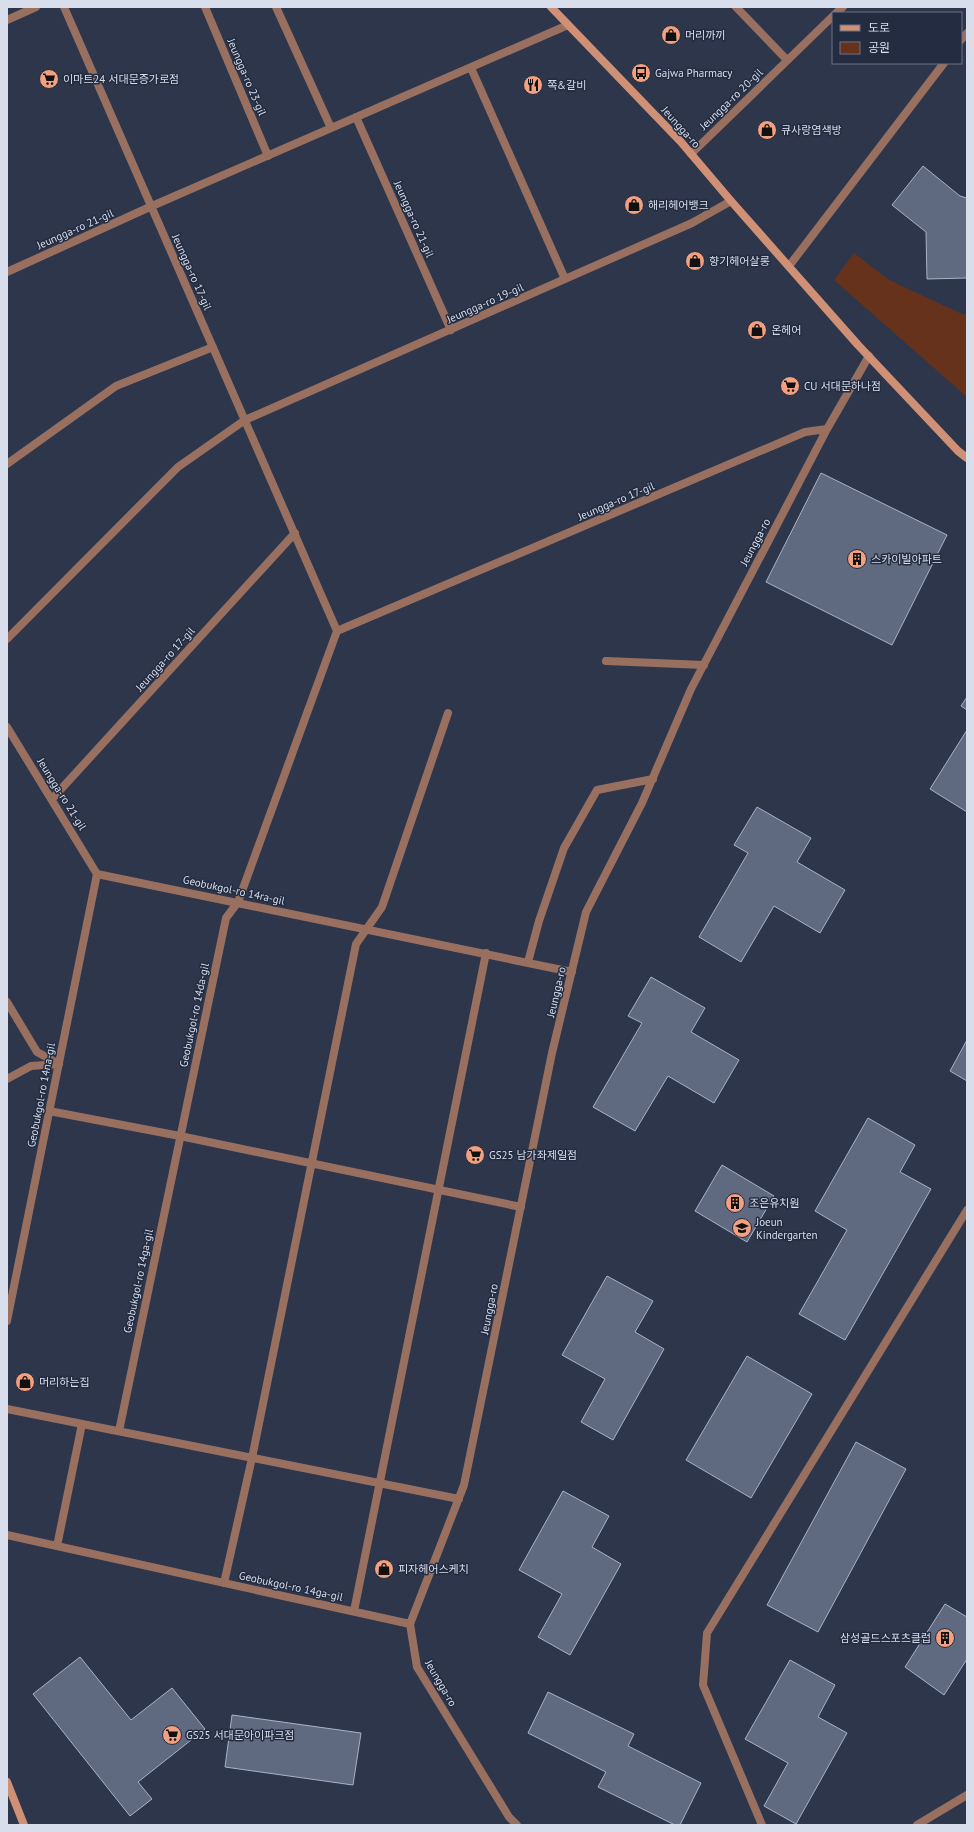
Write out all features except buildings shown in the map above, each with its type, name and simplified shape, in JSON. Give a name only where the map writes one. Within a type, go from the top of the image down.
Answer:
[{"type":"main road","name":"Jeungga-ro","points":[[551,7],[691,154],[730,201],[869,356],[958,451],[967,458]]},
{"type":"main road","points":[[7,1782],[24,1825]]},
{"type":"street","points":[[7,20],[36,7]]},
{"type":"street","points":[[64,7],[152,206]]},
{"type":"street","name":"Jeungga-ro 23-gil","points":[[205,7],[268,156]]},
{"type":"street","points":[[276,7],[331,128]]},
{"type":"street","points":[[736,7],[787,60]]},
{"type":"street","name":"Jeungga-ro 20-gil","points":[[691,154],[832,17]]},
{"type":"street","name":"Jeungga-ro 21-gil","points":[[7,272],[152,206],[568,25]]},
{"type":"street","points":[[788,266],[943,64]]},
{"type":"street","points":[[471,68],[565,280]]},
{"type":"street","name":"Jeungga-ro 21-gil","points":[[356,117],[451,330]]},
{"type":"street","name":"Jeungga-ro 19-gil","points":[[245,420],[692,224],[730,201]]},
{"type":"street","name":"Jeungga-ro 17-gil","points":[[152,206],[338,631],[805,432],[827,429]]},
{"type":"street","points":[[7,464],[116,386],[213,347]]},
{"type":"street","points":[[827,429],[869,356]]},
{"type":"street","points":[[7,639],[178,467],[245,420]]},
{"type":"street","name":"Jeungga-ro","points":[[517,1825],[509,1817],[417,1667],[410,1624],[464,1485],[552,1053],[586,912],[642,803],[691,689],[827,429]]},
{"type":"street","name":"Jeungga-ro 17-gil","points":[[52,799],[295,533]]},
{"type":"street","points":[[238,902],[338,631]]},
{"type":"street","points":[[606,661],[704,665]]},
{"type":"street","points":[[310,1163],[356,944],[382,906],[448,713]]},
{"type":"street","name":"Jeungga-ro 21-gil","points":[[7,727],[97,874]]},
{"type":"street","points":[[528,962],[539,920],[564,848],[597,790],[652,779]]},
{"type":"street","name":"Geobukgol-ro 14ra-gil","points":[[97,874],[486,953],[572,972]]},
{"type":"street","name":"Geobukgol-ro 14na-gil","points":[[7,1321],[97,874]]},
{"type":"street","name":"Geobukgol-ro 14da-gil","points":[[180,1136],[226,918],[238,902]]},
{"type":"street","points":[[439,1188],[486,953]]},
{"type":"street","points":[[7,1002],[37,1052],[59,1064]]},
{"type":"street","points":[[7,1079],[31,1066],[59,1064]]},
{"type":"street","points":[[49,1111],[439,1188],[521,1207]]},
{"type":"street","name":"Geobukgol-ro 14ga-gil","points":[[118,1431],[180,1136]]},
{"type":"street","name":"Geobukgol-ro 14ga-gil","points":[[224,1583],[252,1458],[310,1163]]},
{"type":"street","name":"Geobukgol-ro 14ga-gil","points":[[354,1611],[439,1188]]},
{"type":"street","points":[[762,1825],[703,1685],[708,1633],[967,1210]]},
{"type":"street","points":[[7,1409],[459,1499]]},
{"type":"street","points":[[57,1546],[82,1424]]},
{"type":"street","name":"Geobukgol-ro 14ga-gil","points":[[7,1535],[410,1624]]},
{"type":"street","points":[[917,1825],[967,1794]]},
{"type":"green space","points":[[854,253],[889,280],[962,314],[967,314],[967,397],[834,280]]},
{"type":"place","name":"머리까끼","points":[[671,35]]},
{"type":"place","name":"Gajwa Pharmacy","points":[[641,73]]},
{"type":"place","name":"이마트24 서대문증가로점","points":[[49,79]]},
{"type":"place","name":"쪽&갈비","points":[[533,85]]},
{"type":"place","name":"큐사랑염색방","points":[[767,130]]},
{"type":"place","name":"해리헤어뱅크","points":[[634,205]]},
{"type":"place","name":"향기헤어살롱","points":[[695,261]]},
{"type":"place","name":"온헤어","points":[[757,330]]},
{"type":"place","name":"CU 서대문하나점","points":[[790,386]]},
{"type":"place","name":"스카이빌아파트","points":[[857,559]]},
{"type":"place","name":"GS25 남가좌제일점","points":[[475,1155]]},
{"type":"place","name":"조은유치원","points":[[735,1203]]},
{"type":"place","name":"Joeun Kindergarten","points":[[742,1228]]},
{"type":"place","name":"머리하는집","points":[[25,1382]]},
{"type":"place","name":"피자헤어스케치","points":[[384,1569]]},
{"type":"place","name":"삼성골드스포츠클럽","points":[[945,1638]]},
{"type":"place","name":"GS25 서대문아이파크점","points":[[172,1735]]}]
